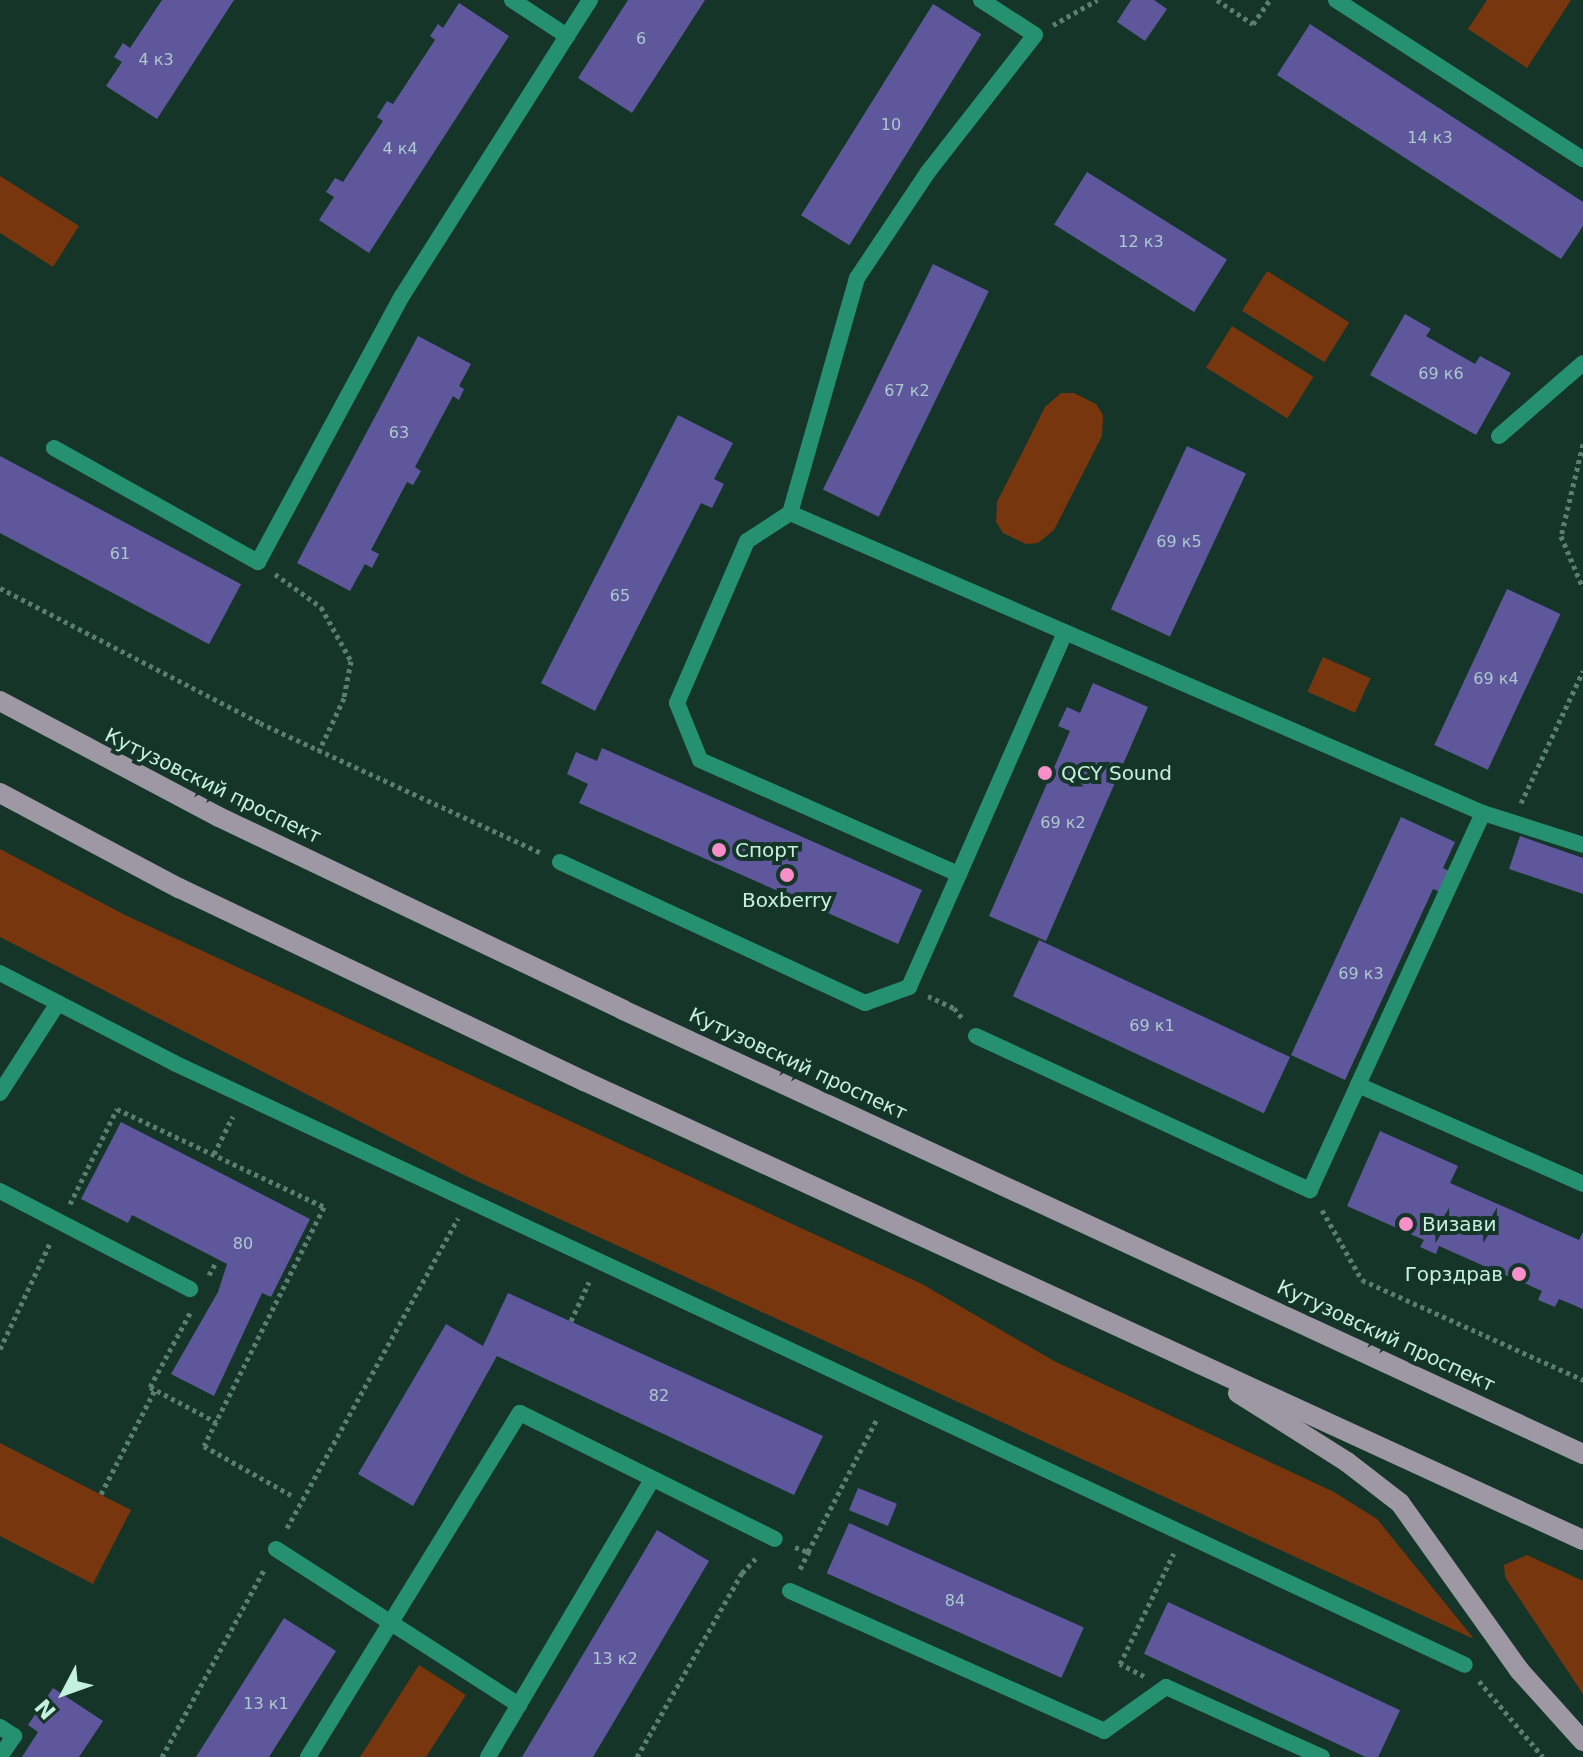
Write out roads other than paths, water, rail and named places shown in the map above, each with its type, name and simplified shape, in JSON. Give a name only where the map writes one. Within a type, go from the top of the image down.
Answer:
[{"type":"main road","name":"Кутузовский проспект","points":[[0,701],[219,817],[623,1010],[1583,1454]]},
{"type":"main road","points":[[0,793],[179,888],[540,1060],[1583,1540]]},
{"type":"main road","points":[[1173,1352],[1347,1462],[1400,1503],[1519,1670],[1583,1741]]},
{"type":"lane","points":[[512,0],[567,36]]},
{"type":"lane","points":[[54,448],[258,562],[402,296],[590,0]]},
{"type":"lane","points":[[959,874],[700,760],[677,703],[747,541],[790,513],[857,278],[928,172],[1035,35],[981,0]]},
{"type":"lane","points":[[1336,0],[1583,159]]},
{"type":"lane","points":[[1499,436],[1583,363]]},
{"type":"lane","points":[[790,513],[1064,635],[1483,813],[1583,845]]},
{"type":"lane","points":[[560,862],[865,1003],[909,987],[1064,635]]},
{"type":"lane","points":[[976,1036],[1310,1190],[1483,813]]},
{"type":"lane","points":[[0,973],[467,1200],[1465,1665]]},
{"type":"lane","points":[[0,1093],[58,1003]]},
{"type":"lane","points":[[1358,1085],[1583,1184]]},
{"type":"lane","points":[[0,1191],[192,1297]]},
{"type":"lane","points":[[308,1757],[520,1413],[775,1539]]},
{"type":"lane","points":[[488,1757],[652,1480]]},
{"type":"lane","points":[[276,1549],[519,1705]]},
{"type":"lane","points":[[790,1591],[1104,1731],[1166,1687],[1322,1757]]},
{"type":"lane","points":[[0,1727],[14,1736],[0,1757]]},
{"type":"place","name":"QCY Sound","points":[[1045,773]]},
{"type":"place","name":"Спорт","points":[[719,850]]},
{"type":"place","name":"Boxberry","points":[[787,875]]},
{"type":"place","name":"Визави","points":[[1406,1224]]},
{"type":"place","name":"Горздрав","points":[[1519,1274]]}]
